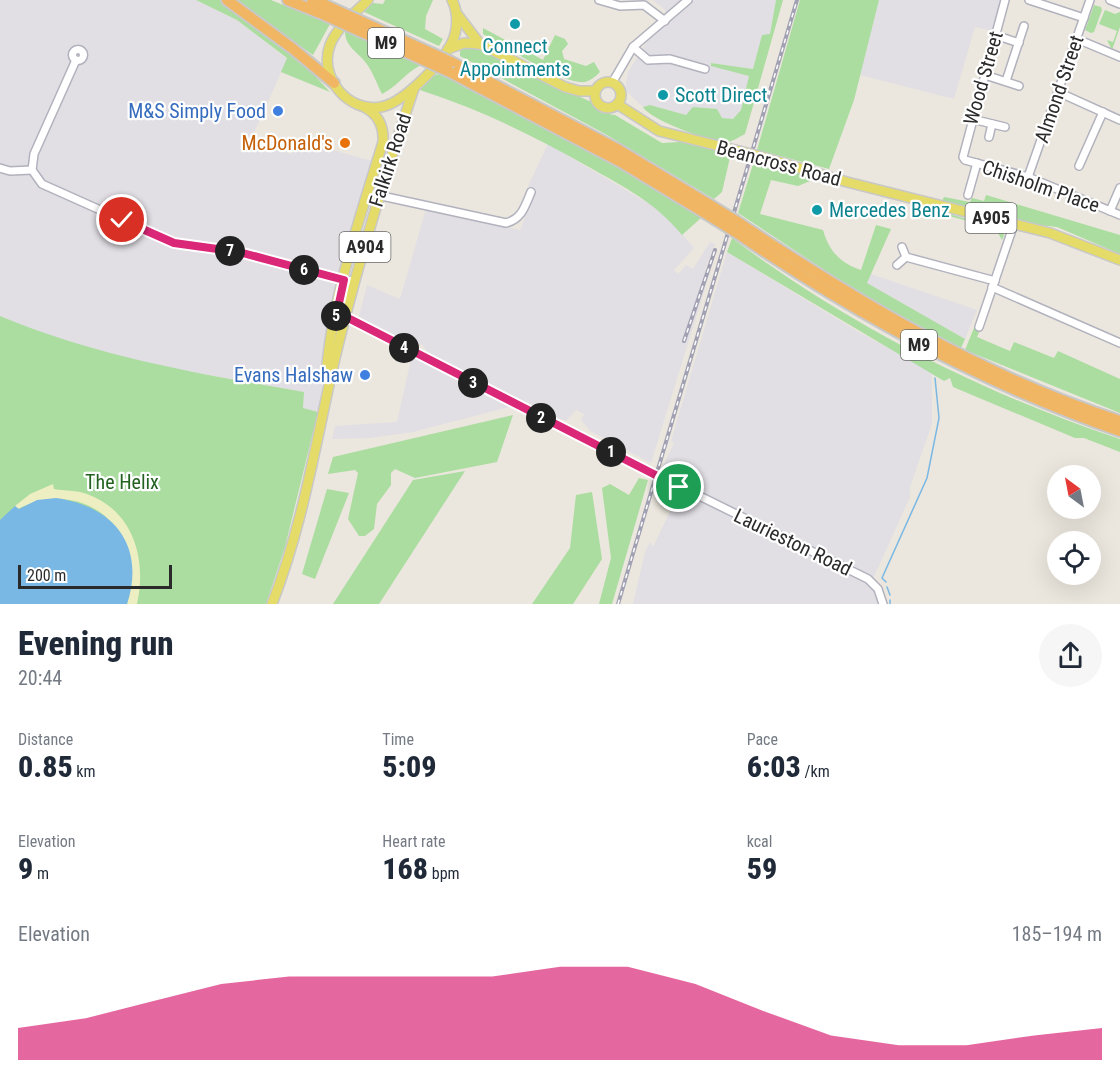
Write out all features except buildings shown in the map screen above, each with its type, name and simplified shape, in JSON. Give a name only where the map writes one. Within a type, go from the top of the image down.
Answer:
[{"type":"highway","points":[[226,0],[292,48],[334,83]]},
{"type":"highway","name":"M9","points":[[288,0],[323,9],[452,67],[708,209],[841,290],[931,341],[1023,384],[1120,421]]},
{"type":"highway","name":"M9","points":[[312,0],[323,9]]},
{"type":"highway","name":"M9","points":[[735,226],[844,302],[925,348],[1014,391],[1120,431]]},
{"type":"main road","points":[[358,10],[362,0]]},
{"type":"main road","points":[[334,83],[327,65],[330,45],[339,30],[368,0]]},
{"type":"main road","points":[[452,0],[456,11],[480,44]]},
{"type":"main road","points":[[364,107],[391,104],[414,88],[448,49],[455,35],[457,0]]},
{"type":"main road","points":[[448,49],[464,43],[480,44],[554,82],[579,91],[595,91],[603,83],[612,83],[620,93],[617,104],[610,108],[601,106],[596,101],[595,91]]},
{"type":"main road","name":"Falkirk Road","points":[[334,83],[348,99],[364,107],[377,118],[383,134],[355,282],[340,317]]},
{"type":"main road","name":"Falkirk Road","points":[[272,604],[294,540],[322,425],[344,280],[373,194],[414,88]]},
{"type":"main road","name":"Beancross Road","points":[[617,104],[659,131],[1073,240],[1120,260]]},
{"type":"street","points":[[599,0],[620,6],[644,5],[665,21]]},
{"type":"street","points":[[612,83],[633,47],[688,0]]},
{"type":"street","name":"Wood Street","points":[[963,156],[1005,0]]},
{"type":"street","points":[[1029,0],[1084,18]]},
{"type":"street","name":"Almond Street","points":[[1028,177],[1090,0]]},
{"type":"street","points":[[1110,0],[1120,4]]},
{"type":"street","points":[[1006,81],[1024,26]]},
{"type":"street","points":[[995,35],[1019,43]]},
{"type":"street","points":[[1077,39],[1120,57]]},
{"type":"street","points":[[633,47],[648,60],[670,59],[705,69]]},
{"type":"street","points":[[76,60],[34,154],[33,170],[42,184],[174,243],[239,252],[355,282]]},
{"type":"street","points":[[985,75],[1019,86]]},
{"type":"street","points":[[1058,92],[1120,120]]},
{"type":"street","points":[[1079,165],[1103,112]]},
{"type":"street","points":[[972,118],[1005,127]]},
{"type":"street","points":[[988,137],[992,124]]},
{"type":"street","name":"Chisholm Place","points":[[963,156],[966,160],[976,164],[1028,177],[1120,215]]},
{"type":"street","points":[[972,192],[976,164]]},
{"type":"street","points":[[0,168],[10,171],[33,170]]},
{"type":"street","points":[[1110,211],[1120,188]]},
{"type":"street","points":[[373,194],[506,223],[517,219],[522,213],[531,192]]},
{"type":"street","points":[[979,327],[1014,224]]},
{"type":"street","points":[[902,247],[906,257]]},
{"type":"street","points":[[906,257],[993,284],[1120,343]]},
{"type":"street","points":[[897,265],[906,257]]},
{"type":"street","name":"Laurieston Road","points":[[340,317],[868,579],[879,589],[883,604]]},
{"type":"shaded area","points":[[0,0],[196,0],[237,20],[287,59],[249,144],[292,154],[296,140],[376,162],[327,358],[318,412],[303,408],[304,392],[153,365],[53,338],[0,316]]},
{"type":"shaded area","points":[[653,0],[776,0],[770,35],[762,35],[753,69],[711,63],[712,66],[749,76],[741,110],[733,119],[722,118],[717,109],[694,107],[686,115],[650,105],[643,107],[625,90],[628,72],[666,11]]},
{"type":"shaded area","points":[[879,0],[1001,0],[992,31],[975,27],[954,99],[860,75]]},
{"type":"shaded area","points":[[548,144],[663,212],[694,248],[674,270],[678,274],[686,265],[693,269],[710,242],[715,244],[705,269],[710,272],[651,463],[590,431],[581,420],[584,414],[576,410],[566,421],[521,404],[413,432],[370,438],[332,439],[335,426],[397,422],[412,355],[496,398],[503,394],[427,352],[422,344],[415,347],[382,332],[359,316],[367,285],[400,299],[426,209],[520,230],[536,190],[528,186]]},
{"type":"shaded area","points":[[727,252],[857,331],[932,372],[932,424],[910,487],[910,497],[873,579],[660,472],[674,443],[671,441]]},
{"type":"shaded area","points":[[871,274],[977,310],[965,339],[867,283]]},
{"type":"shaded area","points":[[683,494],[787,539],[868,579],[883,604],[633,604],[645,552],[650,542],[653,547],[676,499]]},
{"type":"green space","points":[[196,0],[220,0],[235,9],[293,52],[330,92],[281,72],[287,58],[237,20]]},
{"type":"green space","points":[[236,0],[271,0],[330,24],[313,55]]},
{"type":"green space","points":[[385,0],[433,0],[426,16],[425,29],[443,39],[439,46],[362,11],[373,3],[383,4]]},
{"type":"green space","points":[[776,0],[783,0],[745,134],[732,141],[721,142],[683,130],[657,118],[643,107],[650,105],[686,115],[693,107],[717,109],[722,118],[733,119],[741,110],[749,76],[711,66],[711,63],[753,69],[762,35],[770,34]]},
{"type":"green space","points":[[800,0],[879,0],[854,100],[829,169],[757,150]]},
{"type":"green space","points":[[1094,5],[1101,7],[1102,10],[1094,32],[1091,33],[1085,30]]},
{"type":"green space","points":[[1105,10],[1115,14],[1120,12],[1120,27],[1112,50],[1107,40],[1113,42],[1117,31],[1099,24]]},
{"type":"green space","points":[[483,28],[543,60],[555,35],[565,39],[568,44],[562,51],[564,59],[586,66],[594,62],[600,72],[591,80],[583,82],[570,80],[531,62],[483,34]]},
{"type":"green space","points":[[345,31],[421,65],[382,94],[373,74],[347,41]]},
{"type":"green space","points":[[467,45],[478,46],[591,102],[662,143],[680,142],[731,153],[722,192],[714,199],[607,135],[460,56],[460,50]]},
{"type":"green space","points":[[439,74],[454,78],[599,154],[701,218],[682,235],[650,204],[614,181],[526,133],[484,114],[420,90],[429,77]]},
{"type":"green space","points":[[754,161],[811,176],[810,181],[798,186],[771,180],[760,214],[823,230],[832,250],[847,264],[861,270],[876,225],[891,229],[867,283],[965,339],[961,348],[861,294],[738,213]]},
{"type":"green space","points":[[986,195],[1120,235],[1120,254],[1057,227],[1030,224],[942,201],[944,197],[970,202],[972,198],[984,201]]},
{"type":"green space","points":[[922,206],[977,222],[1000,225],[1004,235],[1002,240],[995,228],[922,209]]},
{"type":"green space","points":[[732,238],[776,270],[869,328],[967,378],[1068,421],[1120,439],[1120,452],[1084,438],[1075,438],[953,387],[950,378],[944,381],[727,252]]},
{"type":"green space","name":"The Helix","points":[[0,316],[74,343],[150,363],[304,392],[303,408],[318,412],[285,547],[266,604],[0,604]]},
{"type":"green space","points":[[974,328],[980,330],[977,337],[1010,351],[1014,342],[1054,358],[1058,351],[1120,379],[1120,413],[965,350]]},
{"type":"green space","points":[[513,415],[497,462],[415,478],[395,469],[391,473],[391,485],[377,504],[374,529],[365,536],[359,536],[348,519],[358,473],[355,470],[328,474],[333,457]]},
{"type":"green space","points":[[465,471],[379,604],[333,604],[413,480]]},
{"type":"green space","points":[[639,478],[648,480],[612,604],[599,604],[611,558],[602,488],[610,484],[629,495]]},
{"type":"green space","points":[[327,489],[349,493],[315,579],[302,574]]},
{"type":"green space","points":[[592,492],[602,559],[573,604],[532,604],[570,548],[576,495]]},
{"type":"sand","points":[[53,484],[54,489],[87,494],[103,502],[116,512],[126,525],[138,554],[140,587],[137,604],[127,604],[132,578],[129,554],[120,534],[106,517],[88,505],[67,500],[43,500],[18,509],[15,506],[30,494]]},
{"type":"water","points":[[56,498],[76,502],[94,510],[109,520],[120,532],[128,547],[132,564],[132,583],[127,604],[0,604],[0,520],[15,506],[19,509],[37,500]]},
{"type":"waterway","points":[[886,582],[882,578],[927,478],[939,418],[935,378]]},
{"type":"waterway","points":[[887,587],[890,595]]},
{"type":"railway","points":[[618,604],[797,0]]},
{"type":"railway","points":[[684,341],[715,250]]},
{"type":"place","name":"Connect Appointments","points":[[515,24]]},
{"type":"place","name":"Scott Direct","points":[[663,95]]},
{"type":"place","name":"M&S Simply Food","points":[[278,111]]},
{"type":"place","name":"McDonald's","points":[[345,143]]},
{"type":"place","name":"Mercedes Benz","points":[[817,210]]},
{"type":"place","name":"Evans Halshaw","points":[[365,375]]},
{"type":"route","points":[[122,220],[174,243],[239,252],[344,280],[336,317],[350,319],[679,487]]}]
